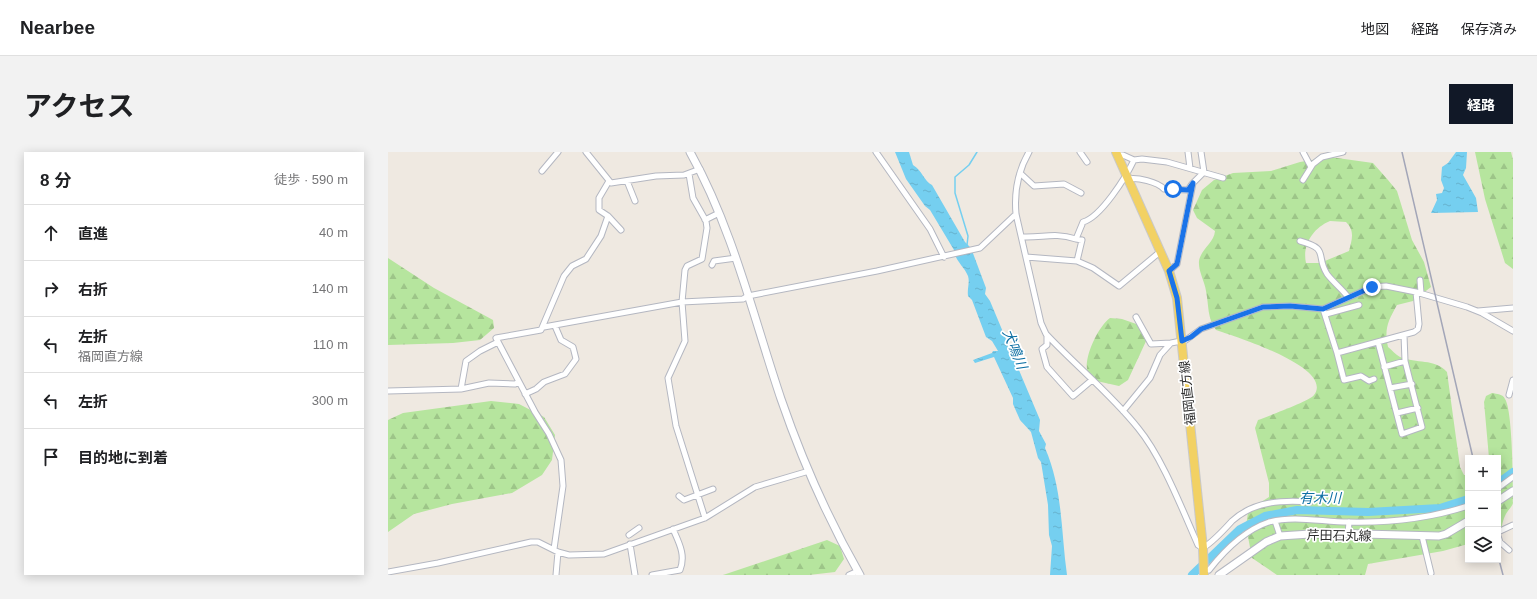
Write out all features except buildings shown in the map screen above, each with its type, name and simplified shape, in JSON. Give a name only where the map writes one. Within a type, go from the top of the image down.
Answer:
[{"type":"main road","name":"福岡直方線","points":[[1117,154],[1161,251],[1177,298],[1205,573]]},
{"type":"street","points":[[542,171],[558,152]]},
{"type":"street","points":[[586,152],[611,183],[656,176],[689,174],[700,169]]},
{"type":"street","points":[[690,152],[700,169],[736,258],[781,399],[809,471],[827,512],[859,573],[849,575]]},
{"type":"street","points":[[876,152],[930,228],[944,257]]},
{"type":"street","points":[[1029,152],[1021,166],[1015,200],[1016,214],[1041,323],[1047,336],[1138,427],[1155,452],[1198,545],[1203,550],[1241,514],[1268,502],[1310,502]]},
{"type":"street","points":[[1080,152],[1087,162]]},
{"type":"street","points":[[1188,152],[1190,168]]},
{"type":"street","points":[[1201,152],[1204,172]]},
{"type":"street","points":[[1303,152],[1311,167]]},
{"type":"street","points":[[1303,180],[1311,167],[1322,157],[1343,152]]},
{"type":"street","points":[[1117,154],[1134,160],[1142,159],[1190,168],[1223,178]]},
{"type":"street","points":[[1076,239],[1083,222],[1088,220],[1110,199],[1128,178],[1134,160]]},
{"type":"street","points":[[1128,178],[1162,186],[1164,189],[1188,190],[1204,172]]},
{"type":"street","points":[[1020,173],[1034,186],[1064,184],[1081,193]]},
{"type":"street","points":[[689,174],[693,198],[705,220],[707,228],[702,259],[687,266],[685,270],[682,302],[685,341],[668,378],[675,421],[705,518]]},
{"type":"street","points":[[609,181],[599,198],[599,210],[608,216],[621,230]]},
{"type":"street","points":[[627,181],[635,201]]},
{"type":"street","points":[[1169,271],[1177,264],[1193,183]]},
{"type":"street","points":[[705,220],[719,213]]},
{"type":"street","points":[[544,326],[556,326],[682,302],[743,299],[748,296],[944,257],[980,248],[1016,214]]},
{"type":"street","points":[[556,575],[556,551],[563,486],[561,460],[549,434],[525,394],[496,338],[536,332],[544,326],[564,276],[572,266],[586,259],[601,236],[608,216]]},
{"type":"street","points":[[1022,237],[1041,238],[1046,234],[1052,234],[1082,240],[1077,261]]},
{"type":"street","points":[[1300,241],[1316,246],[1321,251],[1325,270],[1348,297]]},
{"type":"street","points":[[1026,257],[1077,261],[1093,268],[1119,286],[1161,251]]},
{"type":"street","points":[[712,265],[714,261],[736,258]]},
{"type":"street","points":[[1336,353],[1404,335],[1418,329],[1420,280]]},
{"type":"street","points":[[1324,311],[1348,297],[1372,287],[1386,286],[1419,292],[1478,312],[1513,331]]},
{"type":"street","points":[[1136,317],[1152,344],[1171,343],[1182,341],[1191,337],[1201,329],[1263,307],[1290,306],[1324,311],[1359,305]]},
{"type":"street","points":[[1478,312],[1513,308]]},
{"type":"street","points":[[1324,311],[1344,380],[1361,376],[1369,381],[1374,379]]},
{"type":"street","points":[[525,394],[536,389],[544,382],[565,374],[576,359],[573,347],[561,340],[556,326]]},
{"type":"street","points":[[1378,342],[1402,434],[1422,427],[1406,361],[1404,335]]},
{"type":"street","points":[[1047,336],[1046,345],[1042,349],[1047,367],[1073,396],[1092,380]]},
{"type":"street","points":[[461,389],[466,361],[480,351],[498,342]]},
{"type":"street","points":[[1123,411],[1150,378],[1160,355],[1171,343]]},
{"type":"street","points":[[1384,367],[1406,361]]},
{"type":"street","points":[[1509,395],[1513,380]]},
{"type":"street","points":[[388,391],[461,389],[489,383],[514,384],[519,382]]},
{"type":"street","points":[[1390,388],[1412,384]]},
{"type":"street","points":[[1397,413],[1418,408]]},
{"type":"street","points":[[388,572],[438,563],[488,550],[530,542],[538,542],[568,555],[604,554],[705,518],[755,488],[809,471]]},
{"type":"street","points":[[1501,486],[1513,477]]},
{"type":"street","points":[[679,496],[684,500],[713,489]]},
{"type":"street","points":[[1501,499],[1513,491]]},
{"type":"street","points":[[1205,573],[1242,536],[1252,529],[1275,521],[1293,519],[1349,522],[1425,516],[1465,507]]},
{"type":"street","points":[[1275,521],[1280,536]]},
{"type":"street","points":[[1348,534],[1349,522]]},
{"type":"street","name":"芹田石丸線","points":[[1219,575],[1266,542],[1280,536],[1314,533],[1422,536],[1446,534],[1465,523]]},
{"type":"street","points":[[1501,531],[1513,525]]},
{"type":"street","points":[[629,536],[639,528]]},
{"type":"street","points":[[652,575],[680,570],[683,563],[683,554],[673,529]]},
{"type":"street","points":[[1422,536],[1431,573]]},
{"type":"street","points":[[1501,543],[1509,550]]},
{"type":"street","points":[[630,544],[635,575]]},
{"type":"green space","points":[[1475,152],[1511,152],[1513,160],[1513,269],[1505,263],[1485,199]]},
{"type":"green space","points":[[1330,157],[1373,163],[1397,191],[1412,240],[1424,262],[1431,287],[1413,301],[1397,305],[1388,325],[1386,335],[1388,347],[1400,357],[1431,363],[1447,372],[1460,467],[1465,475],[1465,545],[1443,551],[1368,564],[1365,575],[1277,575],[1252,558],[1246,526],[1249,506],[1258,504],[1269,497],[1269,483],[1255,428],[1258,420],[1311,398],[1314,395],[1317,384],[1310,374],[1297,364],[1279,354],[1216,330],[1211,321],[1199,261],[1215,231],[1197,218],[1193,210],[1202,190],[1214,180],[1233,173],[1271,171],[1300,162]],"holes":[[[1330,221],[1346,222],[1352,232],[1349,251],[1320,263],[1306,263],[1305,256],[1307,244],[1319,228]]]},
{"type":"green space","points":[[388,258],[434,288],[493,320],[494,328],[480,340],[453,343],[388,345]]},
{"type":"green space","points":[[1110,318],[1122,319],[1142,326],[1147,339],[1128,380],[1119,386],[1092,380],[1087,370],[1090,348],[1101,327]]},
{"type":"green space","points":[[1492,393],[1503,396],[1508,406],[1510,418],[1513,503],[1505,516],[1501,528],[1501,455],[1489,455],[1484,402],[1486,396]]},
{"type":"green space","points":[[491,401],[519,404],[544,417],[555,435],[552,460],[542,475],[512,493],[452,504],[414,514],[388,532],[388,420],[403,413]]},
{"type":"green space","points":[[827,540],[840,546],[844,559],[835,572],[809,575],[723,575]]},
{"type":"water","points":[[895,152],[909,152],[913,165],[932,185],[965,242],[971,248],[986,288],[985,294],[990,301],[1040,420],[1039,431],[1046,444],[1045,448],[1051,464],[1058,495],[1067,575],[1050,575],[1052,546],[1049,535],[1048,505],[1041,462],[1038,458],[1031,432],[1020,420],[1013,404],[1013,398],[994,357],[975,363],[973,360],[992,353],[993,351],[998,351],[992,341],[986,337],[972,300],[968,296],[968,276],[930,210],[925,206],[906,179]]},
{"type":"water","points":[[1456,152],[1467,152],[1466,168],[1463,175],[1476,198],[1478,212],[1431,213],[1437,200],[1436,194],[1442,193],[1444,188],[1441,180],[1442,167],[1448,163]]},
{"type":"waterway","points":[[967,245],[968,236],[955,193],[955,177],[969,165],[977,152]]},
{"type":"waterway","name":"有木川","points":[[1501,481],[1513,472]]},
{"type":"waterway","name":"有木川","points":[[1192,575],[1240,529],[1265,516],[1297,510],[1368,512],[1440,508],[1465,500]]},
{"type":"railway","points":[[1402,152],[1472,455]]},
{"type":"railway","points":[[1500,563],[1503,575]]},
{"type":"route","points":[[1173,189],[1188,190],[1190,185],[1193,183],[1177,264],[1169,271],[1177,298],[1182,341],[1191,337],[1201,329],[1263,307],[1274,305],[1323,309],[1372,287]]},
{"type":"water label","name":"犬鳴川","points":[[1015,349]]}]
